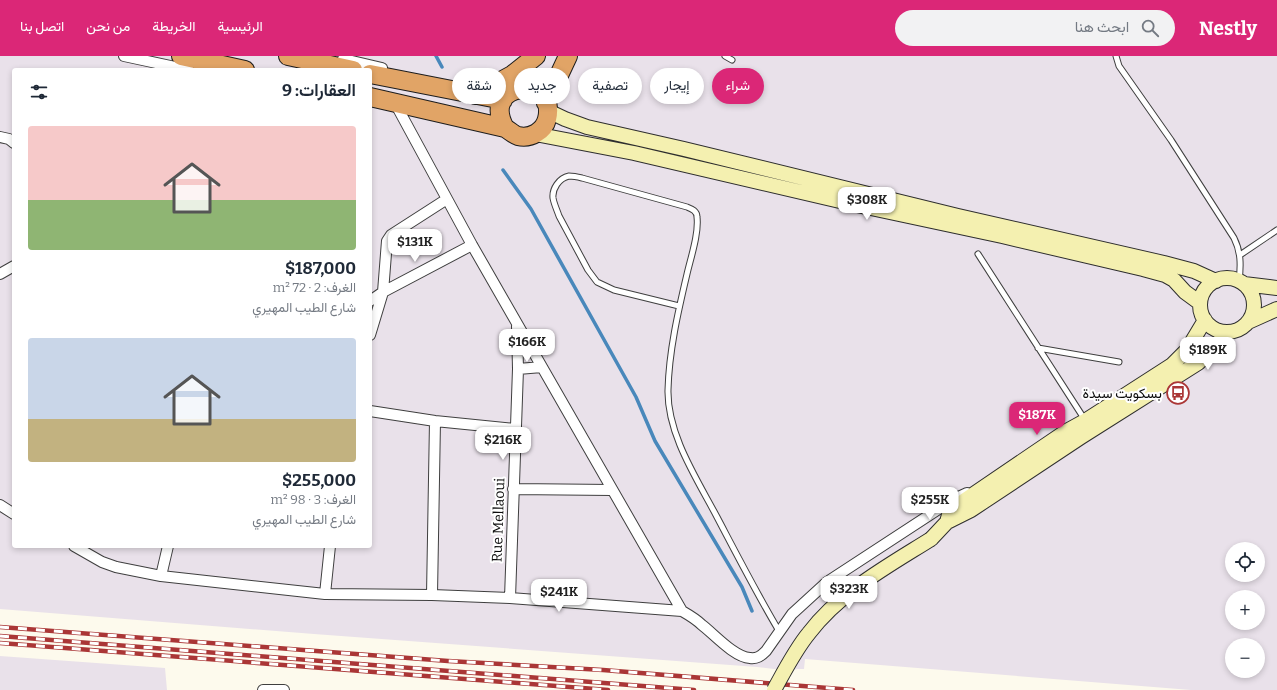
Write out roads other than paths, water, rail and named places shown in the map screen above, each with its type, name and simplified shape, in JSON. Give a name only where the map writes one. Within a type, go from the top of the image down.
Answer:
[{"type":"highway","points":[[181,56],[236,68]]},
{"type":"highway","points":[[288,56],[344,68]]},
{"type":"highway","points":[[530,68],[537,56]]},
{"type":"highway","points":[[506,78],[537,56]]},
{"type":"highway","points":[[378,100],[505,128],[517,136],[536,134],[543,128],[547,120],[547,107],[568,56]]},
{"type":"highway","points":[[372,74],[452,91]]},
{"type":"highway","points":[[502,104],[500,119],[505,128]]},
{"type":"street","points":[[124,56],[180,68]]},
{"type":"street","points":[[329,56],[444,82],[452,86]]},
{"type":"street","points":[[378,100],[447,199],[682,611],[736,652],[749,658],[761,656],[792,614],[827,582],[954,499],[968,492],[979,491]]},
{"type":"street","points":[[547,107],[565,119],[582,125],[958,216],[1164,263],[1194,271],[1216,281]]},
{"type":"street","points":[[536,134],[634,152],[857,205],[994,234],[1143,269],[1165,275],[1174,280],[1185,292],[1200,303]]},
{"type":"street","points":[[0,137],[9,139],[12,141]]},
{"type":"street","points":[[372,328],[382,292],[387,241],[391,235],[447,199]]},
{"type":"street","points":[[372,300],[382,292],[472,245]]},
{"type":"street","points":[[0,274],[12,267]]},
{"type":"street","points":[[1230,332],[1216,329],[1205,320],[1201,312],[1200,303],[1205,290],[1216,281],[1228,278],[1241,282],[1277,288]]},
{"type":"street","points":[[1241,282],[1252,295],[1254,302],[1252,316],[1248,322]]},
{"type":"street","points":[[774,690],[788,664],[809,632],[827,612],[850,592],[931,539],[947,522],[971,510],[1198,363],[1230,332],[1277,309]]},
{"type":"street","points":[[947,522],[950,511],[1065,432],[1085,421],[1172,365],[1187,350],[1205,320]]},
{"type":"street","name":"Rue Mellaoui","points":[[510,598],[518,369],[517,324]]},
{"type":"street","points":[[518,369],[542,367]]},
{"type":"street","points":[[372,411],[435,421],[515,429]]},
{"type":"street","points":[[432,595],[435,421]]},
{"type":"street","points":[[513,489],[612,490]]},
{"type":"street","points":[[0,506],[12,513]]},
{"type":"street","points":[[78,548],[102,562],[116,567],[161,576],[325,594],[432,595],[510,598],[682,611]]},
{"type":"street","points":[[161,576],[168,548]]},
{"type":"street","points":[[325,594],[330,548]]},
{"type":"street","points":[[263,690],[284,690]]},
{"type":"lane","points":[[725,56],[732,60]]},
{"type":"lane","points":[[1116,56],[1119,66],[1171,140],[1234,238],[1240,255],[1241,282]]},
{"type":"lane","points":[[679,306],[614,290],[602,285],[593,278],[555,206],[554,192],[559,182],[569,176],[578,177],[687,207],[696,211],[698,218],[696,232],[679,306],[671,358],[668,391],[670,414],[673,426],[690,466],[758,595],[779,631]]},
{"type":"lane","points":[[1240,255],[1277,230]]},
{"type":"lane","points":[[978,254],[1085,421]]},
{"type":"lane","points":[[1038,348],[1119,362]]},
{"type":"waterway","points":[[436,56],[442,67]]},
{"type":"waterway","points":[[503,170],[531,209],[636,397],[655,441],[742,587],[752,611]]},
{"type":"railway","points":[[0,627],[448,661],[603,670],[853,690]]},
{"type":"railway","points":[[0,636],[694,690]]},
{"type":"railway","points":[[0,643],[608,690]]},
{"type":"place","name":"بسكويت سيدة","points":[[1178,393]]}]
